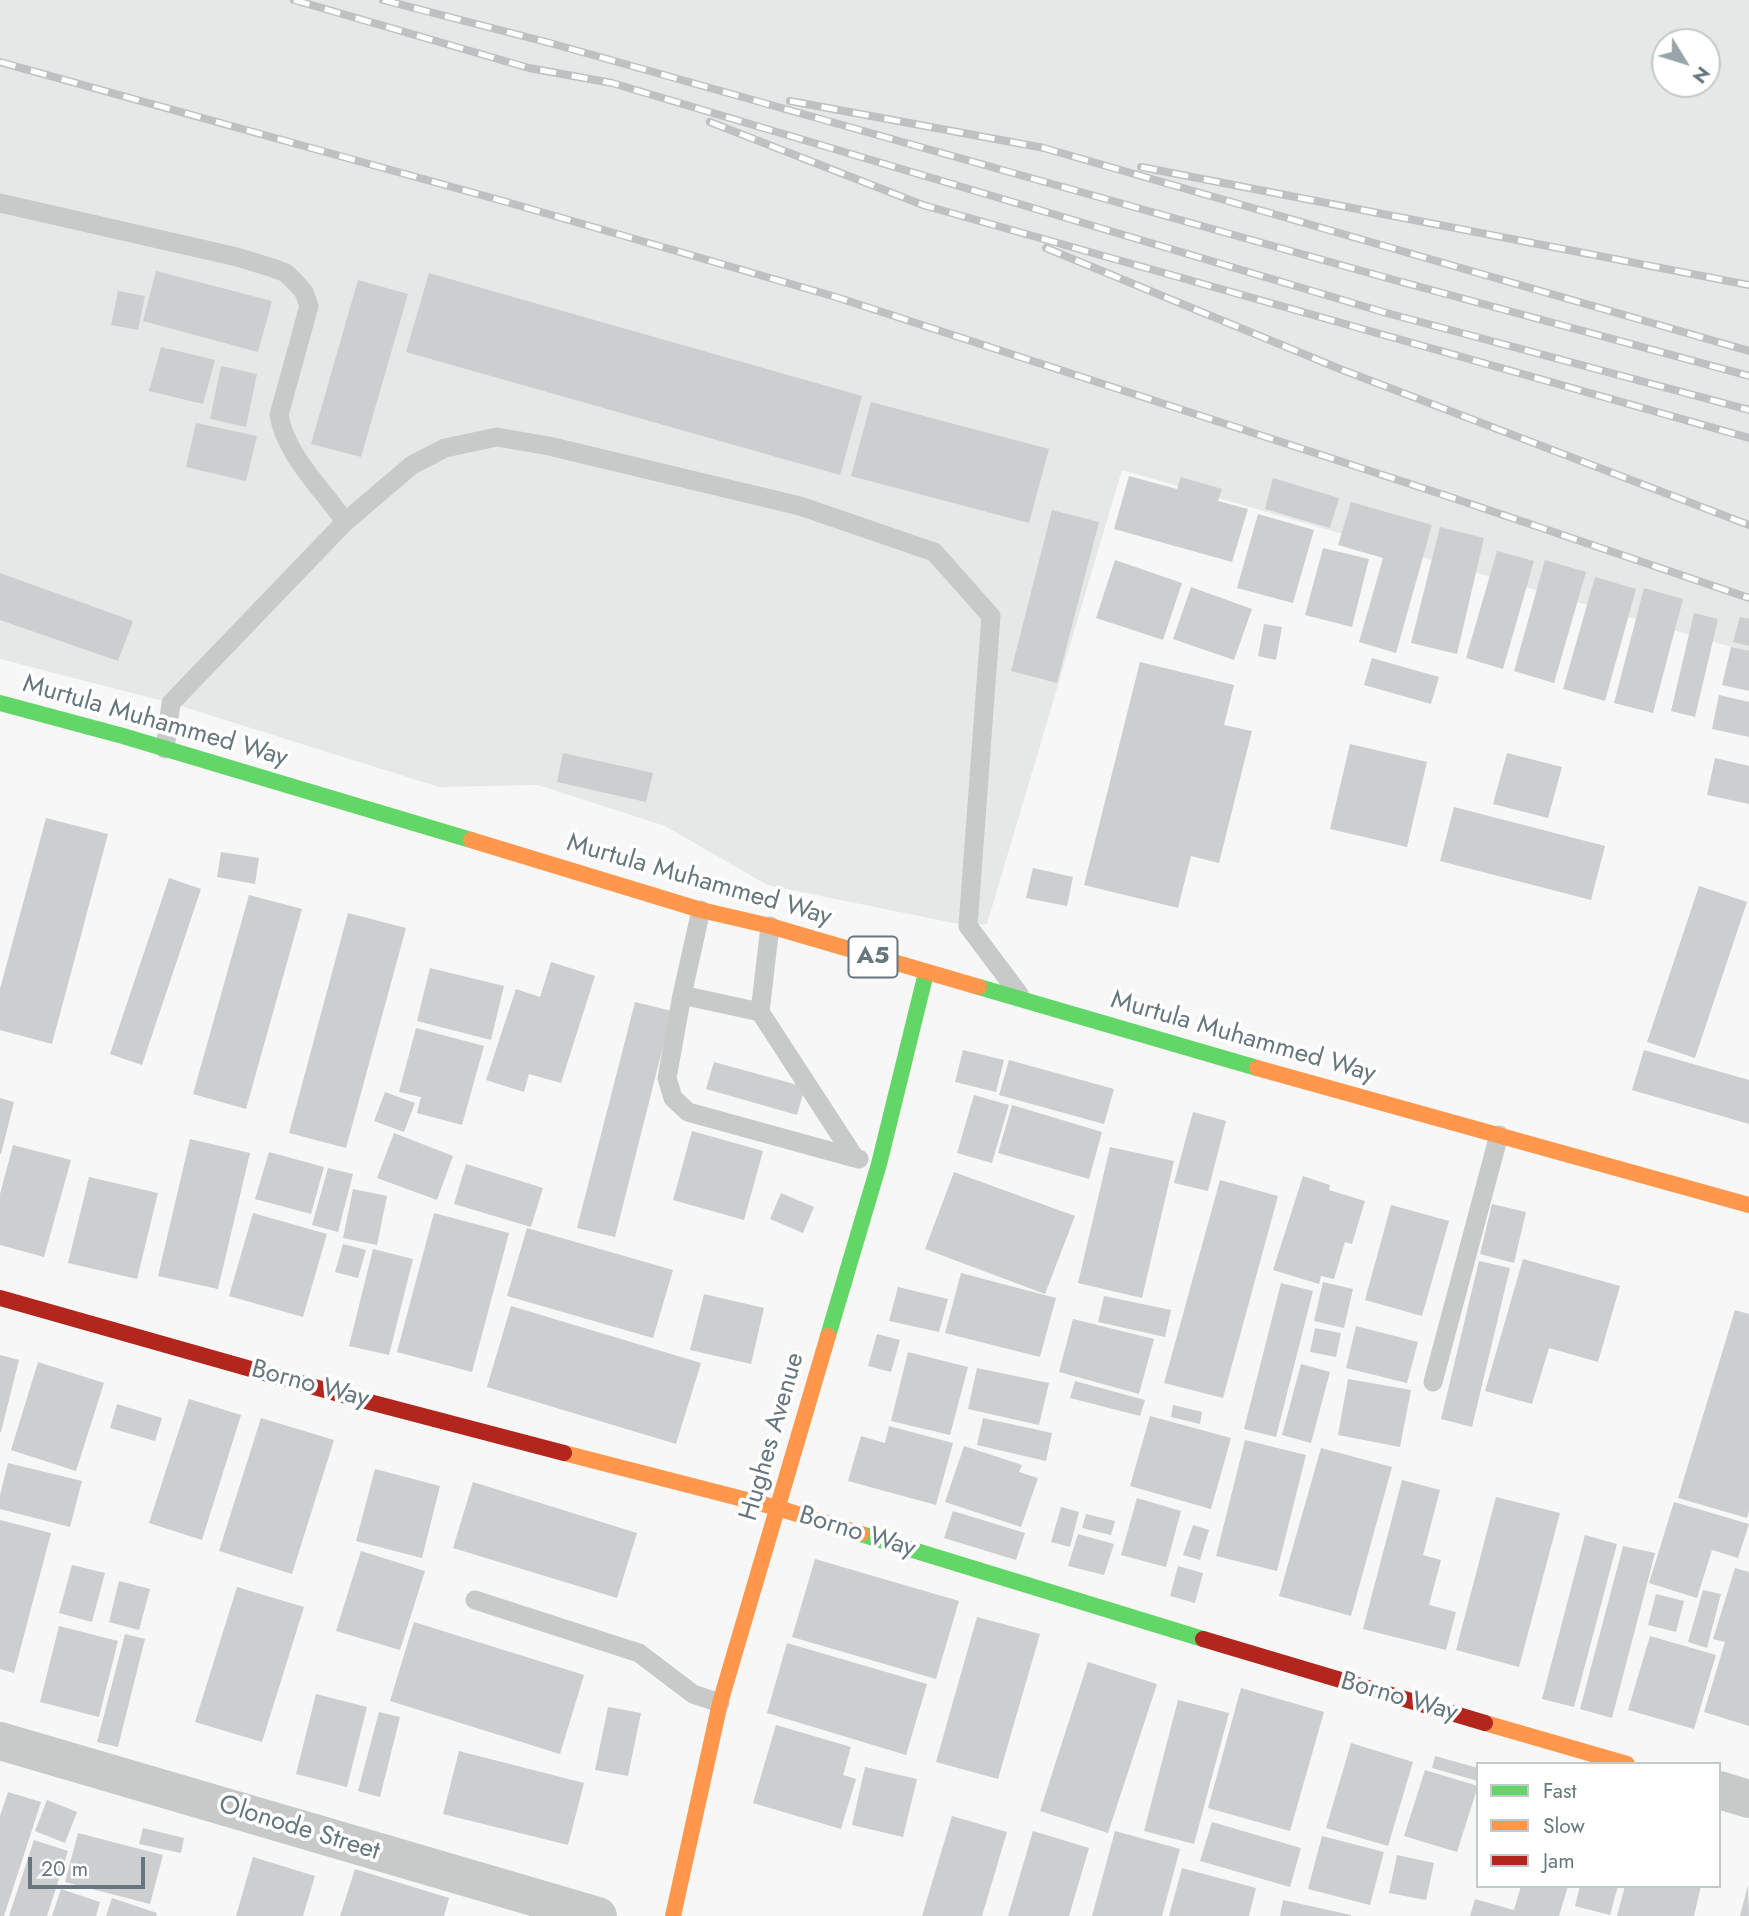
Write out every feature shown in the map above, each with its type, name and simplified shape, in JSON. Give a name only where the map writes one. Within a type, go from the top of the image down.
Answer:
[{"type":"street","name":"Murtula Muhammed Way","points":[[0,703],[165,749],[701,910],[770,926],[1024,1001],[1749,1205]]},
{"type":"street","name":"Hughes Avenue","points":[[673,1916],[720,1703],[879,1164],[926,973]]},
{"type":"street","name":"Borno Way","points":[[0,1298],[340,1394],[778,1508],[1326,1677],[1620,1762]]},
{"type":"street","name":"Olonode Street","points":[[0,1741],[598,1916]]},
{"type":"street","points":[[1721,1791],[1749,1799]]},
{"type":"lane","points":[[0,203],[237,257],[286,273],[304,292],[309,306],[279,415],[282,429],[304,468],[345,522]]},
{"type":"lane","points":[[165,749],[171,703],[345,522],[412,465],[445,447],[497,437],[549,446],[800,506],[934,552],[991,616],[968,926],[1024,1001]]},
{"type":"lane","points":[[701,910],[667,1078],[673,1098],[688,1111],[879,1164]]},
{"type":"lane","points":[[770,926],[760,1012],[855,1158]]},
{"type":"lane","points":[[682,995],[760,1012]]},
{"type":"lane","points":[[1433,1382],[1499,1135]]},
{"type":"lane","points":[[475,1600],[639,1653],[693,1694],[720,1703]]},
{"type":"shaded area","points":[[0,0],[1749,0],[1749,652],[1122,470],[987,924],[968,926],[767,885],[665,826],[538,785],[439,787],[171,703],[0,659]]},
{"type":"building","points":[[156,271],[272,301],[258,352],[143,321]]},
{"type":"building","points":[[429,273],[862,396],[840,475],[406,352]]},
{"type":"building","points":[[358,280],[408,294],[361,457],[311,444]]},
{"type":"building","points":[[118,291],[145,296],[138,330],[111,325]]},
{"type":"building","points":[[161,347],[215,360],[203,404],[149,391]]},
{"type":"building","points":[[221,366],[257,374],[246,427],[210,419]]},
{"type":"building","points":[[871,402],[1049,449],[1029,523],[851,476]]},
{"type":"building","points":[[196,423],[257,436],[246,481],[186,467]]},
{"type":"building","points":[[1129,476],[1177,489],[1181,477],[1222,489],[1218,501],[1248,509],[1232,562],[1114,529]]},
{"type":"building","points":[[1273,478],[1339,498],[1330,528],[1265,509]]},
{"type":"building","points":[[1351,502],[1432,525],[1396,653],[1359,642],[1383,558],[1338,545]]},
{"type":"building","points":[[1052,510],[1099,522],[1057,683],[1011,671]]},
{"type":"building","points":[[1258,514],[1314,530],[1293,603],[1237,588]]},
{"type":"building","points":[[1440,527],[1484,538],[1457,654],[1411,643]]},
{"type":"building","points":[[1323,548],[1369,559],[1352,627],[1305,615]]},
{"type":"building","points":[[1497,551],[1534,561],[1503,669],[1466,658]]},
{"type":"building","points":[[1115,560],[1182,583],[1163,640],[1096,618]]},
{"type":"building","points":[[1545,560],[1586,572],[1554,683],[1514,671]]},
{"type":"building","points":[[0,573],[133,621],[118,661],[0,620]]},
{"type":"building","points":[[1595,577],[1636,589],[1605,701],[1563,689]]},
{"type":"building","points":[[1191,587],[1252,609],[1234,660],[1173,639]]},
{"type":"building","points":[[1644,588],[1683,599],[1653,713],[1614,703]]},
{"type":"building","points":[[1694,613],[1718,619],[1695,717],[1671,711]]},
{"type":"building","points":[[1740,617],[1749,619],[1749,646],[1733,642]]},
{"type":"building","points":[[1264,624],[1282,627],[1276,660],[1258,656]]},
{"type":"building","points":[[1731,647],[1749,651],[1749,691],[1722,685]]},
{"type":"building","points":[[1372,658],[1439,677],[1431,704],[1364,685]]},
{"type":"building","points":[[1140,662],[1234,685],[1224,725],[1252,731],[1219,863],[1191,856],[1178,908],[1084,885]]},
{"type":"building","points":[[1719,695],[1749,702],[1749,737],[1712,729]]},
{"type":"building","points":[[1350,744],[1427,762],[1407,847],[1330,829]]},
{"type":"building","points":[[563,753],[653,773],[646,802],[557,782]]},
{"type":"building","points":[[1507,753],[1562,767],[1548,818],[1493,804]]},
{"type":"building","points":[[1715,758],[1749,766],[1749,804],[1707,795]]},
{"type":"building","points":[[1454,807],[1605,846],[1591,900],[1440,861]]},
{"type":"building","points":[[46,818],[108,834],[52,1044],[0,1030],[0,989]]},
{"type":"building","points":[[221,852],[259,858],[255,884],[217,877]]},
{"type":"building","points":[[1033,868],[1073,877],[1067,906],[1026,898]]},
{"type":"building","points":[[169,878],[201,889],[142,1065],[110,1054]]},
{"type":"building","points":[[1699,886],[1747,902],[1695,1058],[1647,1042]]},
{"type":"building","points":[[249,895],[302,909],[246,1109],[193,1094]]},
{"type":"building","points":[[348,913],[406,928],[346,1148],[289,1133]]},
{"type":"building","points":[[551,962],[595,976],[561,1083],[529,1074],[524,1092],[486,1080],[516,989],[540,997]]},
{"type":"building","points":[[430,968],[504,986],[491,1040],[417,1021]]},
{"type":"building","points":[[635,1002],[672,1011],[615,1237],[577,1228]]},
{"type":"building","points":[[416,1028],[484,1046],[462,1125],[417,1113],[421,1097],[399,1092]]},
{"type":"building","points":[[963,1050],[1004,1060],[996,1092],[955,1082]]},
{"type":"building","points":[[1644,1050],[1749,1080],[1749,1124],[1632,1090]]},
{"type":"building","points":[[1009,1060],[1114,1089],[1104,1124],[999,1095]]},
{"type":"building","points":[[714,1062],[805,1087],[797,1115],[706,1089]]},
{"type":"building","points":[[385,1092],[415,1103],[404,1132],[374,1121]]},
{"type":"building","points":[[974,1095],[1009,1105],[992,1163],[957,1153]]},
{"type":"building","points":[[0,1098],[14,1102],[1,1154],[0,1154]]},
{"type":"building","points":[[1012,1105],[1102,1132],[1089,1179],[998,1153]]},
{"type":"building","points":[[1193,1112],[1226,1121],[1208,1191],[1174,1183]]},
{"type":"building","points":[[692,1131],[763,1151],[744,1220],[673,1200]]},
{"type":"building","points":[[394,1133],[453,1156],[437,1200],[377,1178]]},
{"type":"building","points":[[190,1139],[250,1153],[218,1289],[158,1276]]},
{"type":"building","points":[[13,1145],[71,1160],[44,1257],[0,1245],[0,1194]]},
{"type":"building","points":[[1110,1147],[1174,1161],[1142,1298],[1078,1283]]},
{"type":"building","points":[[269,1152],[324,1167],[311,1214],[255,1199]]},
{"type":"building","points":[[466,1164],[543,1188],[531,1227],[454,1204]]},
{"type":"building","points":[[328,1168],[353,1174],[338,1232],[312,1225]]},
{"type":"building","points":[[954,1172],[1075,1216],[1045,1294],[925,1249]]},
{"type":"building","points":[[1303,1176],[1330,1185],[1329,1190],[1365,1201],[1352,1244],[1345,1242],[1334,1279],[1321,1276],[1319,1284],[1273,1270]]},
{"type":"building","points":[[89,1177],[158,1193],[137,1279],[68,1263]]},
{"type":"building","points":[[1220,1180],[1278,1196],[1223,1398],[1164,1383]]},
{"type":"building","points":[[353,1189],[387,1196],[377,1245],[343,1238]]},
{"type":"building","points":[[781,1193],[814,1207],[803,1233],[770,1219]]},
{"type":"building","points":[[1492,1204],[1526,1212],[1514,1263],[1480,1254]]},
{"type":"building","points":[[1391,1205],[1449,1221],[1422,1316],[1365,1300]]},
{"type":"building","points":[[253,1213],[327,1234],[303,1317],[229,1296]]},
{"type":"building","points":[[434,1213],[509,1233],[472,1372],[397,1352]]},
{"type":"building","points":[[527,1228],[673,1270],[653,1338],[507,1296]]},
{"type":"building","points":[[343,1244],[366,1250],[358,1278],[335,1272]]},
{"type":"building","points":[[373,1249],[413,1259],[389,1355],[349,1346]]},
{"type":"building","points":[[1523,1259],[1620,1286],[1598,1362],[1549,1348],[1532,1404],[1485,1391]]},
{"type":"building","points":[[1479,1261],[1510,1268],[1472,1427],[1441,1419]]},
{"type":"building","points":[[961,1273],[1056,1298],[1040,1357],[945,1333]]},
{"type":"building","points":[[1323,1282],[1353,1289],[1344,1328],[1314,1321]]},
{"type":"building","points":[[1281,1283],[1313,1291],[1276,1437],[1244,1429]]},
{"type":"building","points":[[898,1287],[948,1299],[939,1332],[889,1321]]},
{"type":"building","points":[[704,1294],[764,1308],[751,1364],[690,1350]]},
{"type":"building","points":[[1104,1296],[1171,1310],[1165,1337],[1098,1322]]},
{"type":"building","points":[[511,1306],[701,1363],[676,1444],[487,1387]]},
{"type":"building","points":[[1735,1310],[1749,1314],[1747,1518],[1678,1498]]},
{"type":"building","points":[[1073,1319],[1154,1339],[1139,1394],[1059,1372]]},
{"type":"building","points":[[1356,1326],[1418,1342],[1407,1383],[1346,1368]]},
{"type":"building","points":[[1315,1328],[1341,1333],[1336,1357],[1310,1352]]},
{"type":"building","points":[[877,1334],[900,1340],[891,1372],[868,1366]]},
{"type":"building","points":[[908,1352],[968,1367],[950,1435],[891,1421]]},
{"type":"building","points":[[0,1355],[19,1360],[1,1432],[0,1432]]},
{"type":"building","points":[[38,1362],[104,1383],[76,1471],[11,1450]]},
{"type":"building","points":[[1301,1364],[1330,1372],[1311,1443],[1282,1435]]},
{"type":"building","points":[[977,1368],[1049,1383],[1039,1425],[968,1409]]},
{"type":"building","points":[[1348,1379],[1411,1390],[1400,1447],[1338,1435]]},
{"type":"building","points":[[1075,1381],[1145,1400],[1140,1416],[1070,1398]]},
{"type":"building","points":[[189,1399],[241,1415],[202,1540],[149,1523]]},
{"type":"building","points":[[117,1404],[162,1418],[155,1441],[110,1428]]},
{"type":"building","points":[[1173,1405],[1202,1412],[1200,1424],[1171,1417]]},
{"type":"building","points":[[1150,1416],[1231,1438],[1211,1509],[1130,1486]]},
{"type":"building","points":[[261,1418],[334,1440],[292,1574],[219,1551]]},
{"type":"building","points":[[983,1418],[1052,1433],[1046,1461],[977,1445]]},
{"type":"building","points":[[889,1426],[953,1443],[936,1505],[848,1481],[861,1436],[885,1443]]},
{"type":"building","points":[[1245,1440],[1306,1455],[1277,1571],[1216,1556]]},
{"type":"building","points":[[964,1446],[1022,1465],[1019,1472],[1038,1478],[1021,1527],[945,1502]]},
{"type":"building","points":[[1321,1448],[1392,1467],[1351,1616],[1279,1596]]},
{"type":"building","points":[[8,1463],[82,1481],[70,1527],[0,1509],[0,1495]]},
{"type":"building","points":[[375,1469],[440,1486],[422,1558],[356,1541]]},
{"type":"building","points":[[1402,1480],[1440,1490],[1423,1555],[1441,1560],[1429,1605],[1456,1612],[1446,1650],[1363,1629]]},
{"type":"building","points":[[473,1482],[637,1533],[617,1598],[453,1548]]},
{"type":"building","points":[[1496,1497],[1560,1513],[1519,1667],[1456,1650]]},
{"type":"building","points":[[1137,1498],[1181,1511],[1166,1567],[1121,1555]]},
{"type":"building","points":[[1674,1502],[1749,1524],[1738,1558],[1712,1550],[1697,1598],[1649,1583]]},
{"type":"building","points":[[1061,1507],[1079,1512],[1070,1547],[1051,1542]]},
{"type":"building","points":[[953,1511],[1025,1533],[1016,1560],[944,1538]]},
{"type":"building","points":[[1086,1514],[1115,1521],[1111,1535],[1082,1528]]},
{"type":"building","points":[[0,1520],[51,1533],[14,1673],[0,1669]]},
{"type":"building","points":[[1193,1525],[1209,1530],[1200,1560],[1183,1555]]},
{"type":"building","points":[[1078,1534],[1114,1544],[1104,1575],[1068,1566]]},
{"type":"building","points":[[1585,1535],[1617,1544],[1574,1707],[1542,1699]]},
{"type":"building","points":[[1623,1546],[1655,1553],[1612,1718],[1580,1709]]},
{"type":"building","points":[[361,1551],[425,1571],[400,1650],[336,1631]]},
{"type":"building","points":[[815,1559],[959,1601],[936,1679],[792,1637]]},
{"type":"building","points":[[72,1565],[105,1573],[92,1622],[59,1613]]},
{"type":"building","points":[[1178,1566],[1203,1573],[1195,1603],[1170,1596]]},
{"type":"building","points":[[1735,1568],[1749,1572],[1749,1726],[1704,1712],[1725,1642],[1713,1639]]},
{"type":"building","points":[[119,1581],[150,1589],[139,1630],[109,1622]]},
{"type":"building","points":[[237,1587],[304,1607],[262,1742],[195,1722]]},
{"type":"building","points":[[1703,1590],[1721,1594],[1707,1648],[1688,1642]]},
{"type":"building","points":[[1656,1594],[1684,1601],[1676,1632],[1648,1625]]},
{"type":"building","points":[[977,1617],[1040,1634],[998,1779],[936,1762]]},
{"type":"building","points":[[414,1622],[584,1675],[560,1754],[390,1701]]},
{"type":"building","points":[[59,1626],[118,1641],[99,1717],[40,1702]]},
{"type":"building","points":[[125,1634],[145,1639],[118,1747],[97,1742]]},
{"type":"building","points":[[1650,1636],[1716,1655],[1694,1729],[1628,1710]]},
{"type":"building","points":[[787,1643],[927,1684],[906,1755],[767,1713]]},
{"type":"building","points":[[1088,1662],[1157,1684],[1108,1833],[1040,1811]]},
{"type":"building","points":[[1241,1688],[1324,1712],[1290,1831],[1208,1808]]},
{"type":"building","points":[[316,1694],[367,1707],[347,1787],[296,1774]]},
{"type":"building","points":[[1178,1700],[1229,1713],[1194,1844],[1144,1831]]},
{"type":"building","points":[[608,1707],[641,1713],[628,1776],[595,1770]]},
{"type":"building","points":[[379,1712],[400,1717],[380,1797],[358,1791]]},
{"type":"building","points":[[776,1725],[851,1747],[843,1775],[856,1779],[841,1829],[753,1803]]},
{"type":"building","points":[[1351,1743],[1413,1762],[1388,1846],[1326,1828]]},
{"type":"building","points":[[459,1751],[584,1783],[568,1845],[443,1814]]},
{"type":"building","points":[[1435,1756],[1476,1767],[1476,1780],[1432,1768]]},
{"type":"building","points":[[865,1767],[917,1779],[903,1837],[852,1825]]},
{"type":"building","points":[[1425,1770],[1476,1785],[1457,1852],[1404,1836]]},
{"type":"building","points":[[8,1792],[41,1802],[4,1916],[0,1916],[0,1816]]},
{"type":"building","points":[[47,1800],[77,1812],[65,1843],[35,1831]]},
{"type":"building","points":[[952,1816],[1007,1832],[982,1916],[922,1916]]},
{"type":"building","points":[[1212,1822],[1301,1848],[1290,1887],[1200,1861]]},
{"type":"building","points":[[143,1828],[184,1838],[181,1853],[139,1844]]},
{"type":"building","points":[[1033,1831],[1089,1848],[1069,1916],[1008,1916]]},
{"type":"building","points":[[1115,1831],[1180,1849],[1162,1916],[1092,1916]]},
{"type":"building","points":[[78,1833],[163,1855],[150,1904],[65,1882]]},
{"type":"building","points":[[1322,1836],[1384,1852],[1370,1905],[1308,1889]]},
{"type":"building","points":[[34,1840],[68,1851],[47,1916],[9,1916]]},
{"type":"building","points":[[1397,1855],[1434,1863],[1426,1900],[1389,1893]]},
{"type":"building","points":[[253,1857],[315,1876],[303,1916],[236,1916]]},
{"type":"building","points":[[1182,1868],[1256,1888],[1249,1916],[1169,1916]]},
{"type":"building","points":[[355,1869],[449,1898],[444,1916],[340,1916]]},
{"type":"building","points":[[1748,1885],[1749,1916],[1740,1916]]},
{"type":"building","points":[[1520,1888],[1567,1888],[1559,1916],[1470,1916],[1475,1899],[1514,1910]]},
{"type":"building","points":[[1580,1888],[1617,1888],[1610,1915],[1575,1906]]},
{"type":"building","points":[[1624,1888],[1701,1888],[1694,1916],[1617,1916]]},
{"type":"building","points":[[61,1889],[100,1902],[96,1916],[52,1916]]},
{"type":"building","points":[[112,1898],[157,1913],[156,1916],[106,1916]]},
{"type":"building","points":[[1283,1900],[1351,1915],[1351,1916],[1280,1916]]},
{"type":"railway","points":[[294,0],[529,68],[612,83],[1383,312],[1749,410]]},
{"type":"railway","points":[[383,0],[550,43],[1387,278],[1749,376]]},
{"type":"railway","points":[[0,62],[503,201],[836,297],[1444,495],[1749,598]]},
{"type":"railway","points":[[790,101],[1044,148],[1749,351]]},
{"type":"railway","points":[[710,122],[923,205],[1749,438]]},
{"type":"railway","points":[[1141,167],[1749,285]]},
{"type":"railway","points":[[1046,248],[1340,369],[1749,525]]},
{"type":"traffic: fast","points":[[0,703],[123,736],[471,840]]},
{"type":"traffic: fast","points":[[828,1336],[879,1164],[926,973]]},
{"type":"traffic: fast","points":[[979,987],[1257,1068]]},
{"type":"traffic: fast","points":[[861,1534],[1203,1639]]},
{"type":"traffic: slow","points":[[471,840],[701,910],[770,926],[979,987]]},
{"type":"traffic: slow","points":[[1257,1068],[1749,1205]]},
{"type":"traffic: slow","points":[[673,1916],[720,1703],[828,1336]]},
{"type":"traffic: slow","points":[[564,1453],[778,1508],[861,1534]]},
{"type":"traffic: slow","points":[[1485,1723],[1620,1762]]},
{"type":"traffic: jam","points":[[0,1298],[339,1394],[564,1453]]},
{"type":"traffic: jam","points":[[1203,1639],[1485,1723]]}]
